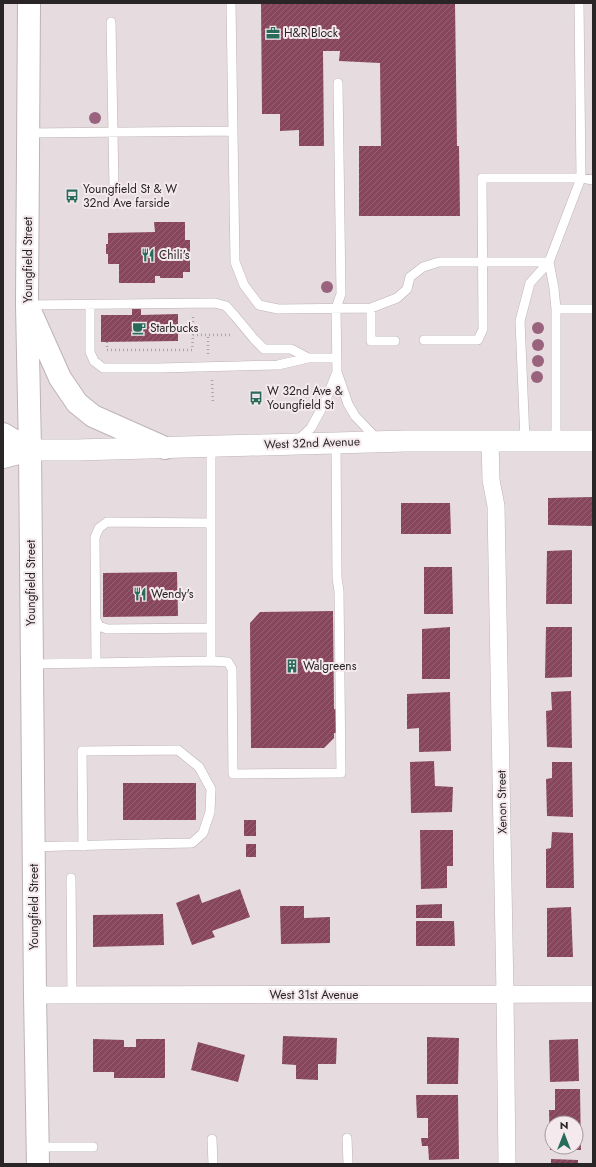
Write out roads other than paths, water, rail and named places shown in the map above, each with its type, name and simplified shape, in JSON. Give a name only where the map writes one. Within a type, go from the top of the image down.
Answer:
[{"type":"main road","name":"Youngfield Street","points":[[29,3],[27,305],[38,1155]]},
{"type":"main road","points":[[27,305],[60,378],[77,403],[93,416],[165,448]]},
{"type":"main road","points":[[3,434],[30,450]]},
{"type":"main road","name":"West 32nd Avenue","points":[[3,457],[30,450]]},
{"type":"street","name":"West 32nd Avenue","points":[[30,450],[165,448],[379,441],[593,441]]},
{"type":"street","name":"Xenon Street","points":[[490,441],[491,480],[496,506],[507,1164]]},
{"type":"street","name":"West 31st Avenue","points":[[35,995],[593,994]]},
{"type":"lane","points":[[231,3],[235,262],[244,285],[259,305],[278,309],[371,308],[397,298],[407,289],[410,278],[423,267],[439,262],[549,262]]},
{"type":"lane","points":[[525,440],[520,321],[530,283],[549,262],[581,178],[579,3]]},
{"type":"lane","points":[[111,22],[114,188]]},
{"type":"lane","points":[[338,83],[342,294],[336,308],[337,372],[348,404],[355,416],[379,441]]},
{"type":"lane","points":[[29,133],[232,131]]},
{"type":"lane","points":[[424,340],[478,340],[484,329],[482,178],[581,178],[593,180]]},
{"type":"lane","points":[[549,262],[556,309],[556,440]]},
{"type":"lane","points":[[27,305],[215,303],[226,306],[254,340],[264,349],[291,349],[308,358]]},
{"type":"lane","points":[[90,305],[90,352],[94,361],[103,368],[278,365],[308,358],[337,358]]},
{"type":"lane","points":[[371,308],[371,341],[395,341]]},
{"type":"lane","points":[[556,309],[593,309]]},
{"type":"lane","points":[[294,444],[311,428],[325,402],[337,372]]},
{"type":"lane","points":[[32,664],[228,662],[232,669],[233,774],[340,773],[336,443]]},
{"type":"lane","points":[[211,446],[211,661]]},
{"type":"lane","points":[[96,663],[95,537],[99,528],[107,522],[211,523]]},
{"type":"lane","points":[[96,620],[99,626],[107,629],[211,628]]},
{"type":"lane","points":[[34,847],[83,846],[192,843],[203,833],[210,812],[211,789],[199,767],[178,750],[82,752],[83,846]]},
{"type":"lane","points":[[71,878],[72,995]]},
{"type":"lane","points":[[347,1138],[348,1164]]},
{"type":"lane","points":[[212,1139],[213,1164]]},
{"type":"lane","points":[[38,1155],[92,1147]]},
{"type":"place","name":"H&R Block","points":[[273,33]]},
{"type":"place","name":"Youngfield St & W 32nd Ave farside","points":[[72,196]]},
{"type":"place","name":"Chili's","points":[[148,255]]},
{"type":"place","name":"Starbucks","points":[[139,328]]},
{"type":"place","name":"W 32nd Ave & Youngfield St","points":[[256,398]]},
{"type":"place","name":"Wendy's","points":[[140,594]]},
{"type":"place","name":"Walgreens","points":[[292,666]]}]
